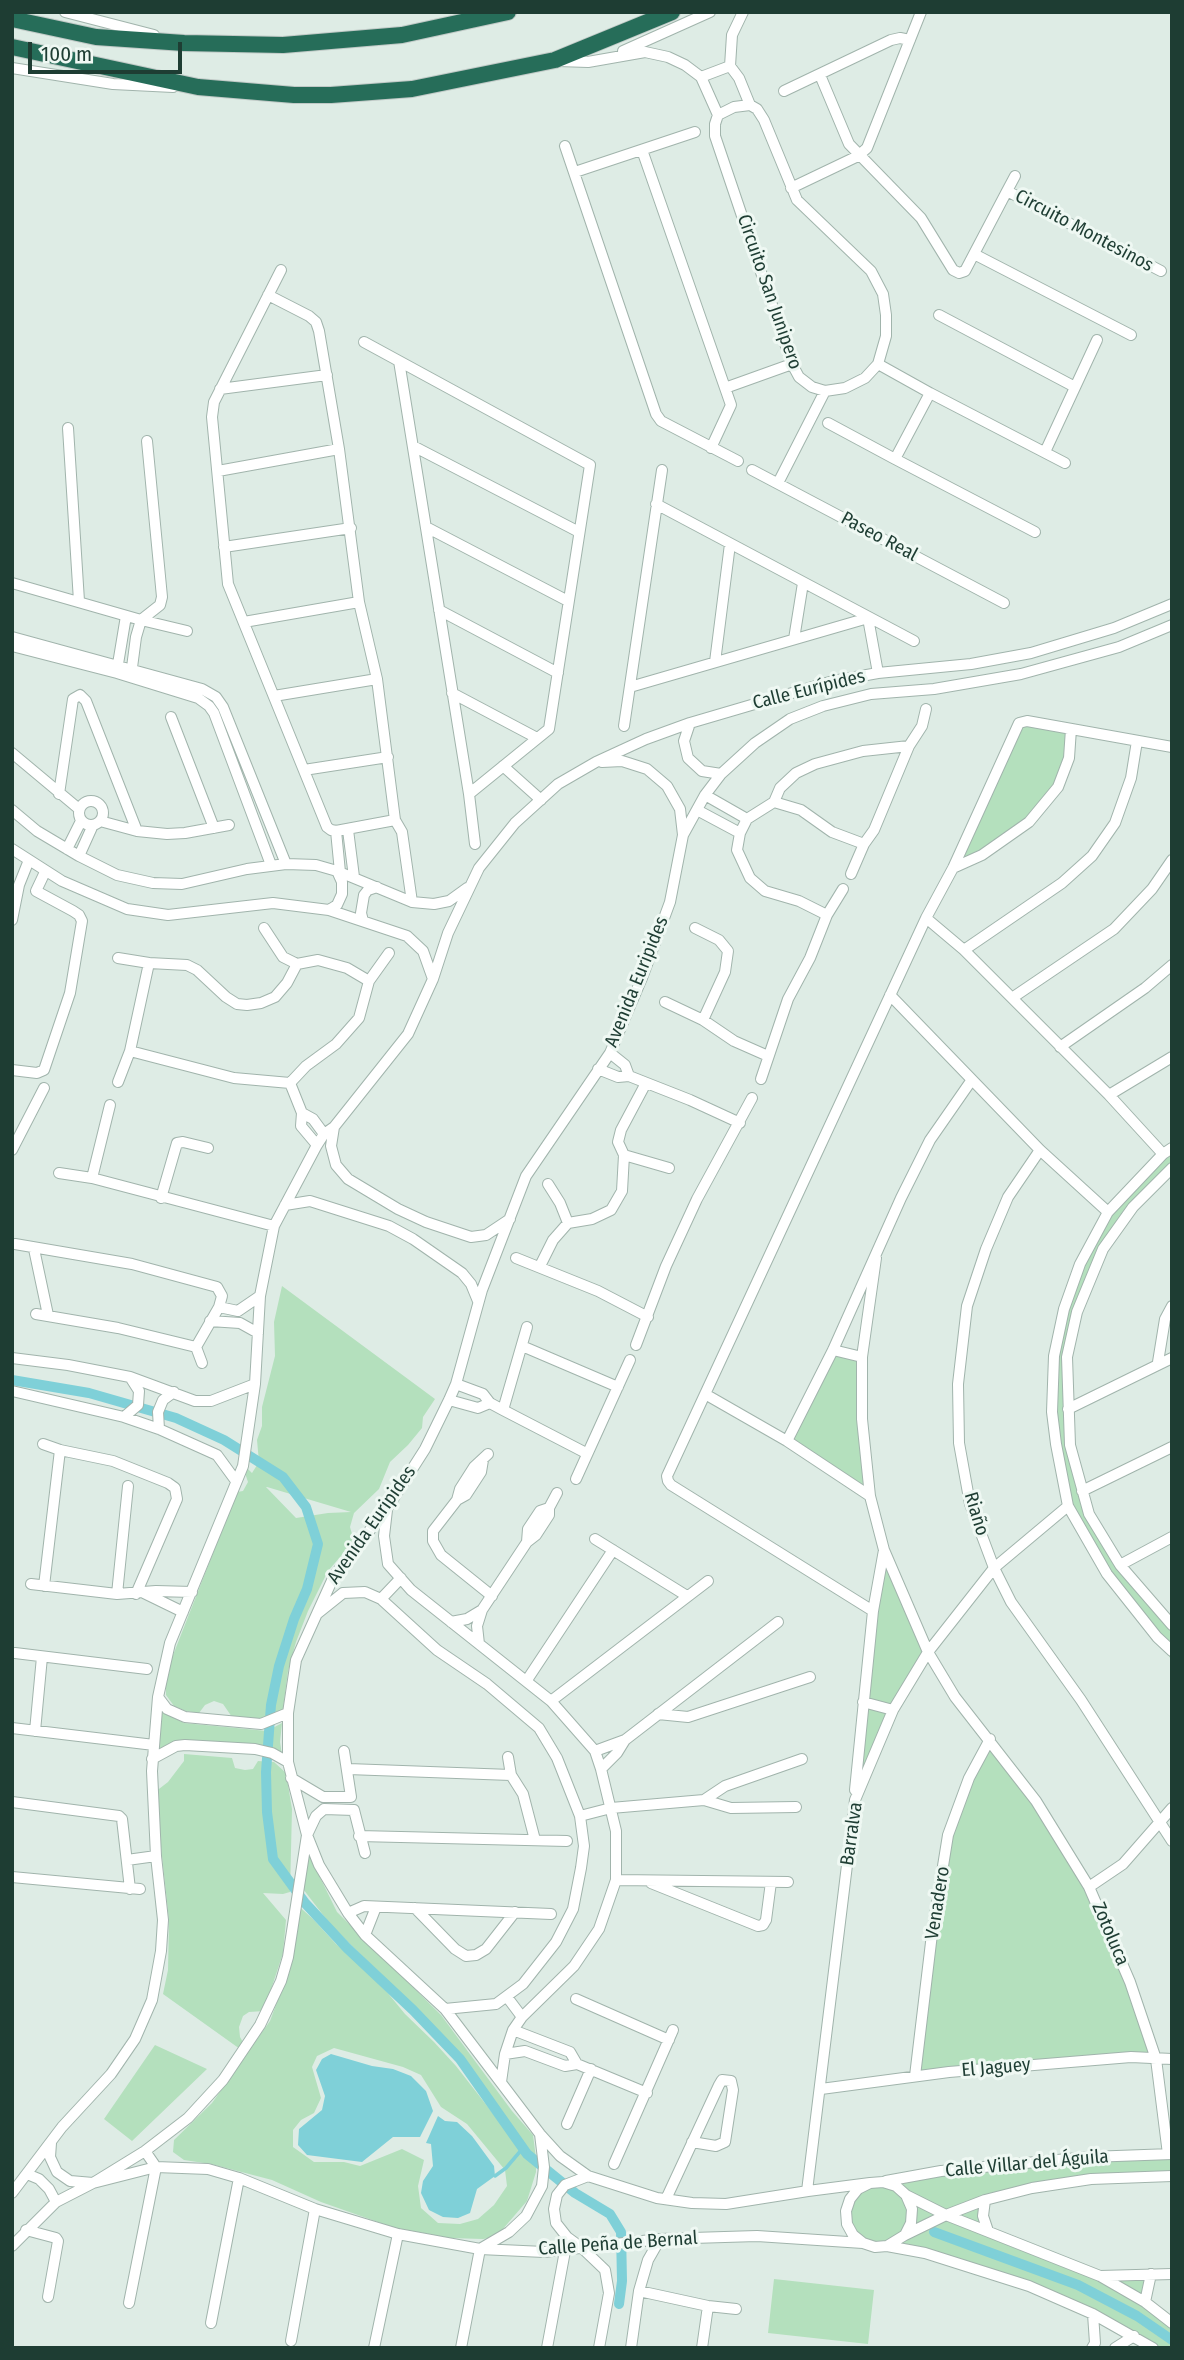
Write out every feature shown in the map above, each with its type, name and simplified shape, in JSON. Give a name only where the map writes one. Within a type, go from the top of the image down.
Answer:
[{"type":"highway","points":[[12,19],[96,37],[184,43],[283,45],[402,35],[508,12]]},
{"type":"highway","points":[[12,47],[198,87],[319,95],[412,89],[555,61],[672,12]]},
{"type":"street","points":[[65,12],[184,43]]},
{"type":"street","points":[[611,57],[710,12]]},
{"type":"street","points":[[743,12],[732,35],[730,66],[750,105],[757,109],[764,120],[791,188],[804,209],[871,271],[883,294],[886,314],[886,337],[878,364],[865,378],[845,388],[825,391],[778,483]]},
{"type":"street","points":[[791,188],[858,156],[870,143],[921,12]]},
{"type":"street","points":[[784,92],[891,40],[910,40]]},
{"type":"street","points":[[555,61],[588,62],[645,52],[668,57],[701,78],[730,66]]},
{"type":"street","points":[[12,68],[113,85],[198,87]]},
{"type":"street","points":[[820,75],[849,144],[858,156]]},
{"type":"street","name":"Circuito San Junipero","points":[[701,78],[718,115],[715,136],[792,364],[799,377],[812,387],[825,391]]},
{"type":"street","points":[[718,115],[734,107],[750,105]]},
{"type":"street","points":[[575,172],[695,132]]},
{"type":"street","points":[[565,146],[656,414],[661,421],[738,461]]},
{"type":"street","points":[[642,149],[731,405],[711,448]]},
{"type":"street","name":"Circuito Montesinos","points":[[858,156],[921,218],[953,270],[960,274],[965,271],[1015,176]]},
{"type":"street","name":"Circuito Montesinos","points":[[1007,191],[1161,271]]},
{"type":"street","points":[[974,254],[1131,335]]},
{"type":"street","points":[[281,270],[214,402],[212,417],[228,584],[327,827],[331,830],[342,830],[396,820]]},
{"type":"street","points":[[268,295],[317,322],[351,527],[359,602],[377,679],[396,820],[402,832],[412,902]]},
{"type":"street","points":[[939,315],[1076,387]]},
{"type":"street","points":[[1045,452],[1097,340]]},
{"type":"street","points":[[364,342],[590,465],[549,729],[469,794]]},
{"type":"street","points":[[399,361],[475,844]]},
{"type":"street","points":[[725,388],[792,364]]},
{"type":"street","points":[[878,364],[1065,463]]},
{"type":"street","points":[[220,389],[327,375]]},
{"type":"street","points":[[895,459],[930,393]]},
{"type":"street","points":[[828,423],[1035,532]]},
{"type":"street","points":[[68,428],[79,601]]},
{"type":"street","points":[[131,673],[141,621],[160,605],[162,597],[147,441]]},
{"type":"street","points":[[412,446],[579,532]]},
{"type":"street","points":[[218,471],[339,449]]},
{"type":"street","points":[[624,726],[662,470]]},
{"type":"street","name":"Paseo Real","points":[[752,470],[1004,603]]},
{"type":"street","points":[[656,504],[914,641]]},
{"type":"street","points":[[224,547],[351,527]]},
{"type":"street","points":[[426,527],[568,601]]},
{"type":"street","points":[[715,662],[730,544]]},
{"type":"street","points":[[12,583],[141,621],[187,631]]},
{"type":"street","points":[[794,639],[803,583]]},
{"type":"street","points":[[244,622],[359,602]]},
{"type":"street","name":"Calle Eurípides","points":[[324,1134],[334,1127],[408,1034],[479,868],[514,823],[558,784],[596,762],[690,723],[833,681],[1031,653],[1114,628],[1172,604]]},
{"type":"street","points":[[439,610],[558,673]]},
{"type":"street","points":[[117,669],[126,616]]},
{"type":"street","points":[[630,687],[868,618]]},
{"type":"street","points":[[868,618],[878,673]]},
{"type":"street","name":"Calle Eurípides","points":[[683,835],[705,795],[721,774],[755,743],[790,719],[823,706],[871,694],[934,689],[1021,674],[1119,647],[1172,625]]},
{"type":"street","points":[[12,637],[131,673],[202,690],[216,697],[223,707],[286,864]]},
{"type":"street","points":[[12,646],[117,669]]},
{"type":"street","points":[[931,669],[934,689]]},
{"type":"street","points":[[131,673],[198,698],[209,706],[214,713],[271,865]]},
{"type":"street","points":[[274,696],[377,679]]},
{"type":"street","points":[[452,693],[537,738]]},
{"type":"street","points":[[58,794],[73,699],[80,695],[86,701],[137,831]]},
{"type":"street","points":[[851,874],[864,844],[874,830],[909,747],[922,726],[926,709]]},
{"type":"street","points":[[171,717],[214,828]]},
{"type":"street","points":[[873,1611],[668,1481],[667,1476],[1019,723],[1027,721],[1172,747]]},
{"type":"street","points":[[690,723],[684,740],[688,758],[702,771],[721,774]]},
{"type":"street","points":[[953,868],[982,855],[1029,822],[1058,787],[1069,758],[1071,729]]},
{"type":"street","points":[[964,950],[1062,883],[1092,856],[1115,822],[1131,778],[1137,741]]},
{"type":"street","points":[[827,915],[799,901],[765,891],[750,878],[737,850],[740,833],[747,819],[774,802],[780,788],[796,773],[815,764],[863,751],[909,747]]},
{"type":"street","points":[[12,753],[80,815],[97,823],[167,834],[229,825]]},
{"type":"street","points":[[304,770],[388,757]]},
{"type":"street","points":[[596,762],[622,761],[647,769],[667,786],[680,809],[683,835]]},
{"type":"street","points":[[503,766],[541,800]]},
{"type":"street","points":[[705,795],[747,819]]},
{"type":"street","points":[[774,802],[801,810],[832,832],[864,844]]},
{"type":"street","points":[[67,849],[85,803],[97,803],[102,809],[79,856]]},
{"type":"street","points":[[12,810],[37,831],[79,856],[117,875],[153,883],[182,884],[286,864],[316,865],[354,877],[412,902],[434,904],[449,901],[469,887]]},
{"type":"street","points":[[697,810],[740,833]]},
{"type":"street","points":[[329,910],[337,905],[342,894],[339,872],[342,830]]},
{"type":"street","points":[[342,830],[354,877]]},
{"type":"street","name":"Avenida Euripides","points":[[93,2183],[165,2137],[203,2104],[255,2036],[281,1981],[293,1936],[306,1835],[288,1762],[288,1713],[296,1660],[334,1576],[388,1507],[425,1449],[449,1400],[456,1384],[478,1301],[526,1176],[610,1053],[642,978],[670,902],[683,835]]},
{"type":"street","points":[[12,849],[45,872],[107,902],[149,913],[177,914],[274,903],[329,910],[407,936],[423,951],[433,979]]},
{"type":"street","points":[[12,920],[19,885],[29,860]]},
{"type":"street","points":[[1012,998],[1114,929],[1152,890],[1172,860]]},
{"type":"street","points":[[36,891],[45,872]]},
{"type":"street","points":[[12,1070],[37,1073],[44,1070],[70,993],[82,921],[73,911],[19,885]]},
{"type":"street","points":[[363,921],[361,913],[364,895],[368,890],[377,887]]},
{"type":"street","points":[[761,1079],[789,999],[810,958],[827,915],[843,889]]},
{"type":"street","points":[[926,918],[964,950],[1167,1151],[1108,1213],[1080,1264],[1064,1309],[1054,1356],[1052,1412],[1068,1506],[1107,1574],[1157,1637],[1172,1661]]},
{"type":"street","points":[[264,928],[283,957],[297,964],[318,961],[347,968],[369,981]]},
{"type":"street","points":[[695,928],[719,940],[728,951],[725,972],[703,1020]]},
{"type":"street","points":[[290,1083],[306,1066],[336,1044],[359,1018],[369,981],[389,953]]},
{"type":"street","points":[[118,958],[187,965],[197,970],[226,998],[237,1004],[247,1005],[275,997],[287,983],[297,964]]},
{"type":"street","points":[[118,1082],[130,1051],[149,963]]},
{"type":"street","points":[[1060,1047],[1145,988],[1172,965]]},
{"type":"street","points":[[890,995],[971,1081],[1108,1213]]},
{"type":"street","points":[[665,1002],[703,1020],[734,1041],[768,1055]]},
{"type":"street","points":[[130,1051],[233,1078],[290,1083]]},
{"type":"street","points":[[610,1053],[625,1065],[629,1076]]},
{"type":"street","points":[[1109,1095],[1172,1058]]},
{"type":"street","points":[[597,1069],[618,1077],[629,1076],[740,1123]]},
{"type":"street","points":[[787,1441],[833,1350],[930,1140],[971,1081]]},
{"type":"street","points":[[290,1083],[302,1113],[301,1126],[317,1145]]},
{"type":"street","points":[[540,1266],[553,1240],[568,1223],[592,1219],[611,1210],[622,1191],[624,1155],[618,1142],[621,1130],[646,1083]]},
{"type":"street","points":[[12,1150],[44,1087]]},
{"type":"street","points":[[636,1345],[666,1266],[697,1199],[752,1098]]},
{"type":"street","points":[[92,1178],[110,1105]]},
{"type":"street","points":[[12,2193],[51,2141],[111,2074],[135,2039],[152,2000],[163,1920],[156,1856],[152,1759],[158,1697],[170,1643],[243,1466],[256,1384],[260,1296],[274,1226],[324,1134],[313,1119],[302,1113]]},
{"type":"street","points":[[334,1127],[331,1146],[336,1165],[348,1179],[398,1209],[446,1230],[471,1237],[486,1235],[510,1219]]},
{"type":"street","points":[[161,1198],[177,1143],[208,1148]]},
{"type":"street","name":"Riaño","points":[[1040,1150],[1008,1197],[986,1249],[967,1306],[958,1384],[959,1443],[970,1504],[994,1568],[1011,1602],[1081,1700],[1172,1842]]},
{"type":"street","points":[[624,1155],[669,1168]]},
{"type":"street","points":[[1157,1637],[1171,1624],[1121,1565],[1090,1514],[1082,1490],[1070,1445],[1067,1357],[1077,1312],[1103,1250],[1133,1207],[1172,1168]]},
{"type":"street","points":[[59,1173],[92,1178],[274,1226]]},
{"type":"street","points":[[548,1184],[561,1203],[568,1223]]},
{"type":"street","points":[[285,1205],[310,1201],[389,1226],[462,1273],[471,1284],[478,1301]]},
{"type":"street","points":[[15,1244],[132,1264],[217,1287],[222,1296],[219,1307],[196,1347],[202,1363]]},
{"type":"street","points":[[34,1249],[42,1315],[118,1328],[196,1347]]},
{"type":"street","points":[[516,1258],[597,1291],[648,1317]]},
{"type":"street","name":"Zotoluca","points":[[876,1258],[862,1357],[862,1419],[870,1496],[884,1550],[928,1652],[956,1697],[1036,1801],[1089,1887],[1130,1982],[1156,2059],[1170,2154]]},
{"type":"street","points":[[219,1307],[238,1311],[260,1296]]},
{"type":"street","points":[[1158,1363],[1165,1319],[1172,1306]]},
{"type":"street","points":[[210,1321],[240,1323],[258,1333]]},
{"type":"street","points":[[503,1410],[527,1327]]},
{"type":"street","points":[[522,1346],[618,1387]]},
{"type":"street","points":[[833,1350],[862,1357]]},
{"type":"street","points":[[12,1358],[130,1377],[195,1401],[211,1401],[256,1384]]},
{"type":"street","points":[[1068,1409],[1172,1358]]},
{"type":"street","points":[[576,1479],[630,1360]]},
{"type":"street","points":[[124,1417],[138,1405],[139,1391],[130,1377]]},
{"type":"street","points":[[456,1384],[483,1394],[490,1403],[586,1453]]},
{"type":"street","points":[[12,1391],[124,1417],[159,1429],[217,1455],[236,1481]]},
{"type":"street","points":[[159,1429],[158,1412],[163,1400],[174,1392]]},
{"type":"street","points":[[705,1394],[787,1441],[870,1496]]},
{"type":"street","points":[[449,1400],[478,1408],[490,1403]]},
{"type":"street","points":[[43,1444],[113,1461],[168,1483],[175,1489],[177,1499],[140,1593]]},
{"type":"street","points":[[1082,1490],[1172,1447]]},
{"type":"street","points":[[44,1586],[60,1450]]},
{"type":"street","points":[[486,1457],[474,1467],[460,1489],[457,1500],[433,1531],[433,1541],[441,1555],[492,1596]]},
{"type":"street","points":[[117,1594],[128,1486]]},
{"type":"street","points":[[479,1644],[477,1626],[482,1610],[527,1542],[536,1535],[549,1515],[549,1508],[557,1493]]},
{"type":"street","name":"Barralva","points":[[807,2191],[855,1800],[893,1710],[928,1652],[994,1568],[1068,1506]]},
{"type":"street","points":[[388,1507],[384,1536],[388,1564],[411,1590],[551,1701],[595,1751],[616,1830],[616,1880],[599,1929],[574,1966],[522,2017],[513,2031],[505,2054],[501,2081]]},
{"type":"street","points":[[1121,1565],[1172,1537]]},
{"type":"street","points":[[595,1539],[687,1596]]},
{"type":"street","points":[[527,1680],[613,1550]]},
{"type":"street","points":[[855,1800],[873,1611],[884,1550]]},
{"type":"street","points":[[381,1599],[401,1578]]},
{"type":"street","points":[[551,1701],[708,1581]]},
{"type":"street","points":[[32,1584],[117,1594],[192,1592]]},
{"type":"street","points":[[316,1615],[343,1593],[365,1591],[381,1599],[437,1650],[487,1684],[539,1728],[557,1758],[580,1816],[584,1846],[573,1909],[556,1942],[523,1984],[496,2004],[445,2009]]},
{"type":"street","points":[[140,1593],[183,1612]]},
{"type":"street","points":[[451,1622],[467,1619],[482,1610]]},
{"type":"street","points":[[595,1751],[625,1740],[778,1622]]},
{"type":"street","points":[[1157,1637],[1172,1651]]},
{"type":"street","points":[[15,1653],[147,1669]]},
{"type":"street","points":[[35,1731],[42,1657]]},
{"type":"street","points":[[659,1714],[688,1717],[810,1678]]},
{"type":"street","points":[[158,1697],[167,1709],[185,1717],[266,1723],[288,1713]]},
{"type":"street","points":[[863,1702],[893,1710]]},
{"type":"street","points":[[12,1728],[154,1745]]},
{"type":"street","name":"Venadero","points":[[915,2076],[932,1934],[948,1835],[969,1778],[990,1739]]},
{"type":"street","points":[[601,1769],[617,1753],[625,1740]]},
{"type":"street","points":[[152,1759],[176,1746],[185,1745],[256,1749],[272,1753],[288,1762]]},
{"type":"street","points":[[306,1835],[324,1803],[351,1797],[344,1751]]},
{"type":"street","points":[[508,1757],[511,1775],[523,1794],[535,1840]]},
{"type":"street","points":[[704,1800],[725,1786],[802,1759]]},
{"type":"street","points":[[348,1769],[511,1775]]},
{"type":"street","points":[[291,1778],[324,1803],[354,1810],[365,1853]]},
{"type":"street","points":[[580,1816],[611,1808],[704,1800],[731,1808],[796,1807]]},
{"type":"street","points":[[12,1802],[119,1816],[122,1819],[127,1860],[135,1889],[12,1877]]},
{"type":"street","points":[[1089,1887],[1123,1864],[1172,1808]]},
{"type":"street","name":"Calle Peña de Bernal","points":[[306,1835],[319,1865],[348,1913],[365,1935],[445,2009],[540,2134],[561,2156],[588,2176],[666,2199],[726,2204],[870,2183]]},
{"type":"street","points":[[359,1836],[567,1841]]},
{"type":"street","points":[[127,1860],[156,1856]]},
{"type":"street","points":[[616,1880],[788,1882]]},
{"type":"street","points":[[645,1881],[758,1926],[763,1925],[766,1920],[771,1882]]},
{"type":"street","points":[[348,1913],[364,1906],[551,1914]]},
{"type":"street","points":[[365,1935],[376,1907]]},
{"type":"street","points":[[415,1908],[455,1949],[466,1956],[476,1955],[486,1949],[515,1912]]},
{"type":"street","points":[[507,1997],[522,2017]]},
{"type":"street","points":[[576,1999],[671,2035],[614,2164]]},
{"type":"street","points":[[513,2031],[570,2052],[577,2064]]},
{"type":"street","points":[[505,2054],[526,2051],[565,2066],[577,2064],[647,2093]]},
{"type":"street","name":"El Jaguey","points":[[821,2089],[915,2076],[1131,2056],[1172,2059]]},
{"type":"street","points":[[567,2124],[591,2069]]},
{"type":"street","points":[[666,2199],[692,2142],[719,2085],[722,2080],[731,2081],[733,2090],[725,2142],[716,2146],[692,2142]]},
{"type":"street","points":[[461,2348],[480,2249],[509,2232],[526,2216],[542,2186],[544,2167],[540,2134]]},
{"type":"street","points":[[51,2141],[50,2157],[57,2172],[70,2181],[93,2183]]},
{"type":"street","points":[[129,2303],[156,2167],[145,2151]]},
{"type":"street","name":"Calle Villar del Águila","points":[[883,2182],[953,2170],[1089,2157],[1170,2154]]},
{"type":"street","name":"Calle Peña de Bernal","points":[[93,2183],[156,2167],[208,2169],[239,2178],[315,2209],[398,2234],[480,2249],[544,2252],[660,2239],[757,2236],[863,2243]]},
{"type":"street","points":[[27,2175],[39,2179],[56,2202]]},
{"type":"street","points":[[588,2176],[565,2185],[557,2195],[554,2208],[556,2223],[567,2237],[605,2270],[609,2293],[599,2348]]},
{"type":"street","name":"Calle Villar del Águila","points":[[905,2235],[985,2200],[1032,2188],[1091,2179],[1172,2176]]},
{"type":"street","points":[[211,2323],[239,2178]]},
{"type":"street","points":[[1153,2348],[1093,2314],[1029,2286],[925,2253],[863,2243],[853,2235],[848,2224],[846,2211],[850,2199],[858,2189],[870,2183],[883,2182],[896,2186],[906,2195],[946,2215],[1100,2276],[1145,2302],[1172,2323]]},
{"type":"street","points":[[12,2246],[56,2202],[93,2183]]},
{"type":"street","points":[[887,2246],[905,2235],[911,2223],[912,2208],[906,2195]]},
{"type":"street","points":[[985,2200],[983,2216],[988,2231]]},
{"type":"street","points":[[291,2341],[315,2209]]},
{"type":"street","points":[[26,2230],[56,2238],[58,2241],[48,2297]]},
{"type":"street","points":[[374,2348],[398,2234]]},
{"type":"street","points":[[631,2348],[639,2291],[648,2260],[660,2239]]},
{"type":"street","points":[[547,2348],[565,2251]]},
{"type":"street","points":[[1145,2302],[1151,2274]]},
{"type":"street","points":[[1100,2276],[1172,2274]]},
{"type":"street","points":[[639,2291],[708,2306],[736,2309]]},
{"type":"street","points":[[702,2348],[708,2306]]},
{"type":"street","points":[[1092,2348],[1095,2343],[1093,2314]]},
{"type":"street","points":[[1115,2348],[1134,2336]]},
{"type":"green space","points":[[1019,723],[1071,729],[1058,787],[1029,822],[953,868]]},
{"type":"green space","points":[[1172,1148],[1172,1168],[1103,1249],[1067,1357],[1068,1409],[1082,1491],[1120,1565],[1172,1625],[1172,1661],[1157,1637],[1107,1574],[1068,1506],[1052,1412],[1064,1309],[1108,1212]]},
{"type":"green space","points":[[282,1286],[435,1399],[423,1417],[422,1428],[390,1462],[379,1489],[354,1513],[350,1527],[354,1541],[328,1571],[296,1642],[288,1671],[283,1709],[266,1720],[232,1717],[223,1704],[214,1701],[205,1705],[199,1713],[186,1711],[174,1706],[166,1695],[166,1673],[237,1492],[243,1491],[248,1482],[245,1473],[247,1468],[252,1473],[259,1462],[257,1440],[275,1356],[274,1322]],"holes":[[[266,1487],[351,1512],[296,1518]]]},
{"type":"green space","points":[[833,1350],[862,1357],[870,1496],[787,1441]]},
{"type":"green space","points":[[884,1550],[928,1652],[893,1710],[855,1800]]},
{"type":"green space","points":[[161,1711],[184,1723],[267,1731],[282,1723],[282,1755],[178,1743],[158,1751]]},
{"type":"green space","points":[[990,1739],[1089,1887],[1156,2059],[915,2076],[948,1835]]},
{"type":"green space","points":[[184,1754],[232,1758],[235,1768],[245,1770],[253,1769],[258,1761],[274,1762],[286,1773],[292,1809],[290,1892],[263,1893],[286,1920],[283,1953],[264,2011],[249,2012],[243,2016],[239,2027],[244,2044],[240,2049],[163,1994],[168,1970],[169,1920],[155,1792],[168,1782],[184,1761]]},
{"type":"green space","points":[[309,1855],[337,1912],[441,2015],[533,2135],[536,2158],[447,2040],[330,1924],[300,1885]]},
{"type":"green space","points":[[294,1902],[382,1986],[405,2014],[434,2042],[526,2156],[536,2164],[527,2201],[496,2237],[449,2238],[392,2227],[321,2202],[272,2180],[184,2160],[173,2152],[174,2140],[212,2103],[270,2021],[290,1967]],"holes":[[[334,2048],[403,2067],[421,2075],[441,2107],[467,2124],[505,2170],[507,2186],[494,2205],[478,2219],[460,2224],[438,2223],[421,2208],[418,2186],[424,2160],[402,2149],[360,2166],[344,2162],[314,2162],[293,2147],[293,2130],[301,2120],[314,2113],[321,2098],[312,2067],[317,2056]]]},
{"type":"green space","points":[[155,2045],[207,2069],[132,2141],[104,2119]]},
{"type":"green space","points":[[1172,2154],[1172,2176],[1091,2179],[985,2200],[988,2231],[1100,2276],[1151,2274],[1145,2302],[1172,2323],[1172,2348],[1153,2348],[1093,2314],[925,2253],[875,2247],[847,2224],[858,2189],[941,2171]]},
{"type":"green space","points":[[774,2279],[874,2290],[868,2344],[768,2333]]},
{"type":"water","points":[[331,2054],[411,2076],[426,2091],[433,2111],[420,2137],[393,2137],[362,2162],[307,2155],[298,2145],[299,2129],[322,2110],[325,2096],[316,2070],[322,2059]]},
{"type":"water","points":[[438,2116],[445,2121],[457,2122],[472,2136],[494,2166],[495,2176],[477,2189],[470,2213],[458,2218],[443,2217],[429,2210],[421,2193],[423,2181],[433,2166],[431,2144],[426,2143]]},
{"type":"waterway","points":[[12,1380],[89,1393],[176,1418],[224,1440],[283,1477],[306,1507],[318,1544],[307,1589],[279,1666],[271,1705],[266,1772],[267,1812],[273,1859],[305,1903],[347,1948],[460,2059],[527,2154],[575,2193],[610,2214],[621,2232],[622,2281],[619,2304]]},
{"type":"waterway","points":[[495,2176],[506,2168],[523,2148]]},
{"type":"waterway","points":[[934,2232],[1078,2285],[1137,2316],[1172,2340]]}]
